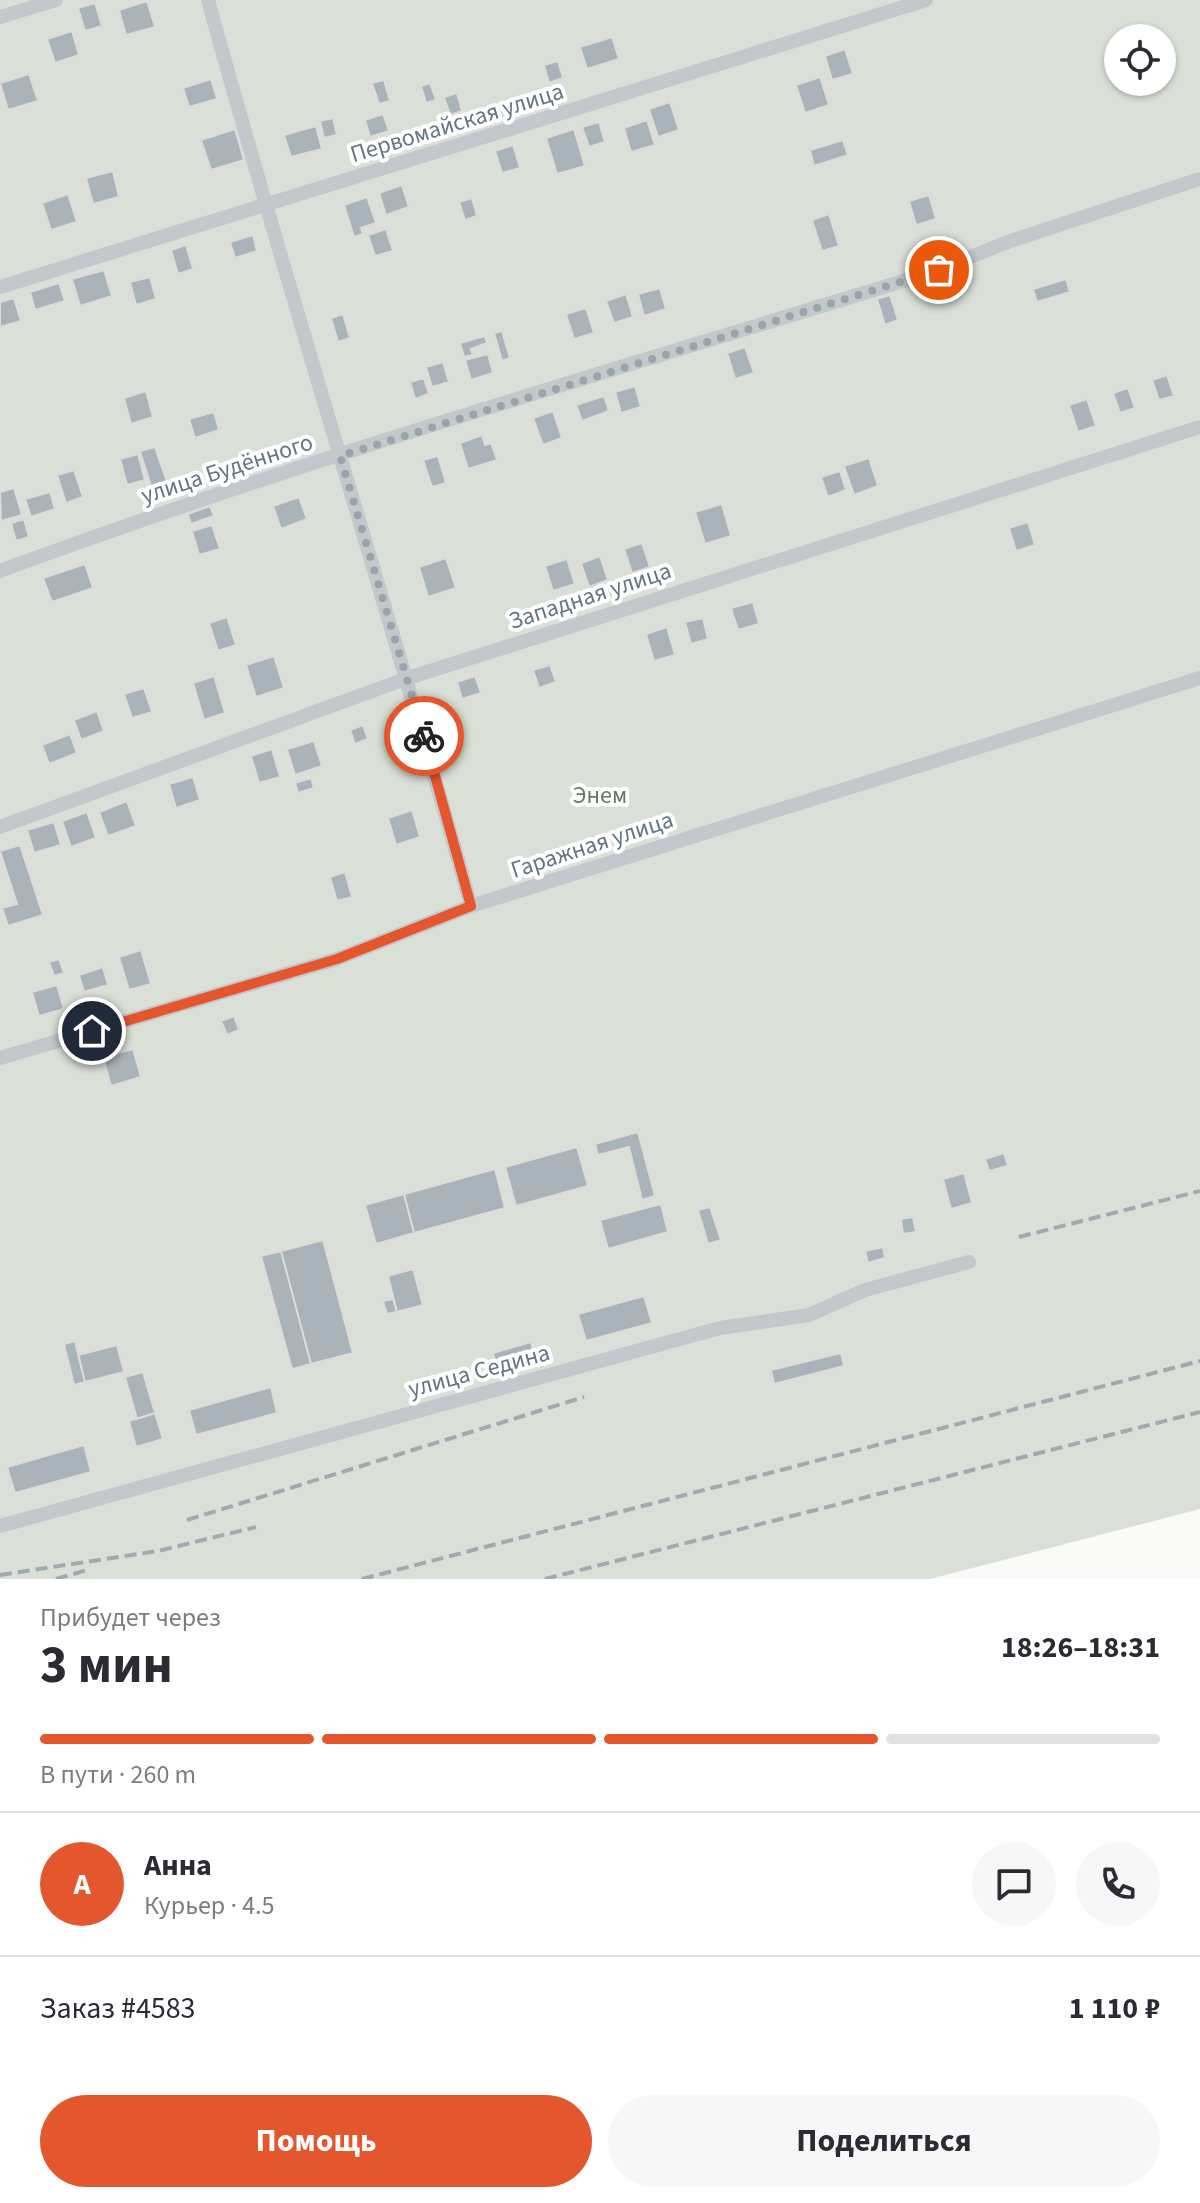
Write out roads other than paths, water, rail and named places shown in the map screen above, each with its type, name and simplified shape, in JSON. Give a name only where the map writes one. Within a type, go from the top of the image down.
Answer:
[{"type":"street","points":[[0,17],[56,0]]},
{"type":"street","points":[[208,0],[265,206],[408,678],[471,906]]},
{"type":"street","name":"Первомайская улица","points":[[0,287],[926,0]]},
{"type":"street","name":"улица Будённого","points":[[0,571],[103,533],[340,456],[939,270],[1010,241],[1200,179]]},
{"type":"street","name":"Западная улица","points":[[0,827],[408,678],[1200,427]]},
{"type":"street","name":"Гаражная улица","points":[[0,1058],[337,959],[471,906],[1200,678]]},
{"type":"street","name":"улица Седина","points":[[0,1526],[720,1328],[809,1315],[865,1290],[969,1262]]},
{"type":"railway","points":[[1019,1237],[1200,1191]]},
{"type":"railway","points":[[362,1579],[1200,1361]]},
{"type":"railway","points":[[187,1520],[584,1397]]},
{"type":"railway","points":[[545,1579],[1200,1412]]},
{"type":"railway","points":[[0,1575],[158,1551],[256,1527]]},
{"type":"railway","points":[[56,1579],[87,1570]]},
{"type":"park label","name":"Энем","points":[[600,795]]}]
